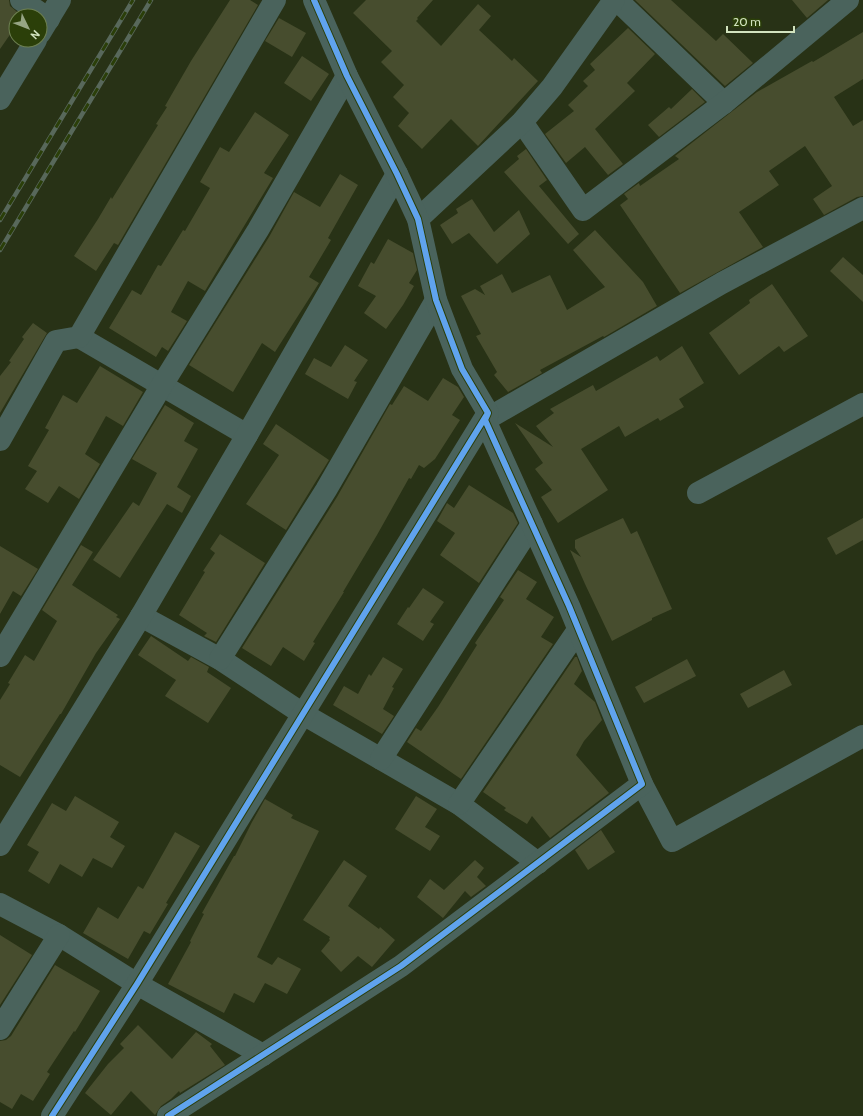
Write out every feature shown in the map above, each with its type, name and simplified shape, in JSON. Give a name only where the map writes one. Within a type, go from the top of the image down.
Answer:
[{"type":"street","points":[[21,0],[28,8]]},
{"type":"street","points":[[48,20],[60,0]]},
{"type":"street","points":[[79,337],[275,0]]},
{"type":"street","points":[[314,0],[347,76],[397,174],[418,219],[436,300],[462,369],[486,416],[569,606],[642,784],[672,841],[863,736]]},
{"type":"street","points":[[418,219],[522,122],[552,87],[616,0],[724,103]]},
{"type":"street","points":[[522,122],[583,210],[724,103],[848,0]]},
{"type":"street","points":[[0,99],[31,48]]},
{"type":"street","points":[[0,656],[162,385],[258,230],[347,76]]},
{"type":"street","points":[[0,845],[141,616],[397,174]]},
{"type":"street","points":[[52,1116],[137,984],[486,416],[722,284],[863,208]]},
{"type":"street","points":[[220,659],[326,490],[436,300]]},
{"type":"street","points":[[0,440],[56,341],[79,337],[247,435]]},
{"type":"street","points":[[698,493],[863,404]]},
{"type":"street","points":[[381,759],[532,524]]},
{"type":"street","points":[[141,616],[220,659],[303,714],[460,804],[538,863]]},
{"type":"street","points":[[460,804],[578,630]]},
{"type":"street","points":[[168,1116],[401,966],[642,784]]},
{"type":"street","points":[[0,904],[59,935],[137,984],[263,1055]]},
{"type":"street","points":[[0,1029],[59,935]]},
{"type":"building","points":[[0,0],[9,0],[10,6],[12,8],[8,8],[8,38],[0,49]]},
{"type":"building","points":[[230,0],[250,0],[258,5],[118,245],[114,243],[96,271],[74,256],[111,197],[112,199],[158,125],[156,124],[167,107],[165,106],[191,61]]},
{"type":"building","points":[[366,0],[433,0],[416,21],[441,46],[478,4],[491,16],[479,30],[512,61],[514,58],[538,81],[478,146],[451,119],[422,149],[398,126],[409,113],[393,97],[404,85],[381,62],[392,51],[353,13]]},
{"type":"building","points":[[635,0],[671,0],[716,41],[723,34],[753,63],[725,86]]},
{"type":"building","points":[[792,0],[828,0],[807,18]]},
{"type":"building","points":[[279,18],[306,33],[292,57],[265,41]]},
{"type":"building","points":[[628,28],[655,54],[627,83],[635,91],[595,129],[623,164],[608,175],[585,147],[566,163],[545,134],[574,111],[568,105],[588,86],[583,81],[595,70],[590,64]]},
{"type":"building","points":[[863,32],[863,79],[834,97],[853,126],[863,120],[863,196],[857,197],[824,215],[813,199],[832,186],[805,146],[769,171],[779,185],[739,212],[763,247],[680,293],[620,205],[628,199],[624,194],[639,183],[640,186],[679,159],[675,156],[757,92],[812,61],[813,62]]},
{"type":"building","points":[[302,56],[329,74],[311,101],[284,83]]},
{"type":"building","points":[[692,89],[705,102],[659,137],[648,125],[669,107],[671,109]]},
{"type":"building","points":[[255,112],[289,135],[264,173],[273,178],[205,291],[188,281],[171,312],[187,321],[168,351],[162,347],[156,357],[109,328],[132,290],[141,295],[158,265],[161,266],[183,230],[185,231],[210,188],[200,182],[220,147],[229,152]]},
{"type":"building","points":[[526,149],[547,180],[539,186],[579,234],[568,244],[504,172],[519,159],[517,156]]},
{"type":"building","points":[[340,174],[358,185],[328,238],[331,240],[309,277],[319,283],[275,352],[262,343],[233,392],[189,365],[269,237],[294,192],[320,207]]},
{"type":"building","points":[[472,199],[494,232],[519,210],[530,234],[497,264],[469,233],[452,244],[440,225],[458,213],[456,209]]},
{"type":"building","points":[[595,230],[643,282],[657,306],[604,337],[603,336],[540,370],[542,373],[508,392],[494,375],[497,372],[476,336],[481,334],[461,296],[475,289],[485,295],[480,286],[502,274],[512,293],[550,275],[567,310],[605,287],[573,250]]},
{"type":"building","points":[[388,239],[413,253],[417,270],[409,283],[414,286],[386,329],[364,313],[376,296],[358,286],[371,262],[374,264]]},
{"type":"building","points":[[843,257],[863,275],[863,302],[830,271]]},
{"type":"building","points":[[772,284],[808,336],[784,352],[779,346],[739,375],[709,333],[750,303],[749,300]]},
{"type":"building","points":[[33,323],[47,333],[0,413],[0,376],[11,362],[9,361],[24,339],[22,337]]},
{"type":"building","points":[[345,345],[368,360],[354,381],[357,382],[348,399],[305,374],[314,358],[331,367]]},
{"type":"building","points":[[682,346],[704,383],[679,399],[684,407],[660,421],[658,418],[625,437],[619,426],[581,449],[608,490],[558,523],[541,497],[552,490],[535,469],[543,463],[515,423],[553,447],[536,426],[554,413],[550,409],[593,385],[596,391],[657,356],[660,361]]},
{"type":"building","points":[[100,366],[143,392],[123,426],[106,416],[85,454],[100,464],[79,499],[59,486],[48,503],[25,489],[37,471],[28,466],[49,430],[45,428],[63,395],[77,403]]},
{"type":"building","points":[[443,378],[458,387],[464,397],[452,415],[460,420],[435,459],[424,468],[419,465],[411,479],[409,478],[344,592],[313,642],[315,643],[304,661],[283,647],[271,666],[242,648],[337,497],[390,404],[392,405],[404,386],[428,401]]},
{"type":"building","points":[[165,405],[194,423],[184,441],[198,449],[177,487],[191,496],[182,513],[167,504],[120,578],[93,560],[133,502],[139,506],[157,473],[132,459]]},
{"type":"building","points":[[276,424],[329,460],[286,530],[246,504],[279,455],[263,444]]},
{"type":"building","points":[[469,485],[513,513],[518,523],[479,583],[440,555],[455,533],[437,521],[447,503],[454,508]]},
{"type":"building","points":[[623,518],[631,534],[637,531],[672,609],[652,618],[652,620],[612,641],[570,550],[581,557],[575,548],[575,540]]},
{"type":"building","points":[[863,518],[863,540],[836,555],[827,538]]},
{"type":"building","points":[[220,534],[265,563],[216,642],[204,636],[207,633],[179,615],[205,572],[203,571],[215,553],[210,549]]},
{"type":"building","points":[[81,545],[93,552],[72,585],[118,615],[116,617],[120,619],[96,653],[61,714],[20,777],[0,765],[0,700],[10,684],[8,683],[25,655],[34,661],[57,621],[42,610]]},
{"type":"building","points":[[0,546],[38,569],[21,596],[13,591],[0,614]]},
{"type":"building","points":[[518,570],[537,582],[526,599],[554,617],[541,637],[553,644],[461,779],[407,742],[416,728],[421,731],[438,707],[477,645],[475,643],[504,600],[500,597]]},
{"type":"building","points":[[423,588],[444,602],[430,622],[434,624],[423,641],[397,624]]},
{"type":"building","points":[[151,636],[188,661],[191,657],[209,667],[207,672],[231,688],[208,723],[165,696],[176,680],[138,655]]},
{"type":"building","points":[[383,657],[403,669],[392,687],[394,688],[383,709],[394,716],[382,734],[333,705],[344,686],[358,694],[369,674],[371,676]]},
{"type":"building","points":[[575,657],[577,657],[582,671],[574,684],[595,702],[602,720],[584,741],[576,755],[609,793],[550,838],[532,816],[527,824],[504,810],[506,808],[483,792]]},
{"type":"building","points":[[687,659],[696,676],[644,703],[635,687]]},
{"type":"building","points":[[784,670],[792,685],[748,708],[740,694]]},
{"type":"building","points":[[75,796],[119,822],[110,837],[125,846],[112,868],[93,858],[82,877],[60,864],[49,884],[28,871],[39,852],[27,845],[52,803],[66,811]]},
{"type":"building","points":[[416,796],[437,809],[425,827],[440,836],[430,851],[395,829]]},
{"type":"building","points":[[265,799],[293,815],[291,818],[319,831],[257,957],[272,965],[278,957],[301,969],[287,994],[265,983],[254,1003],[234,993],[224,1013],[168,984],[191,942],[190,941],[204,914],[202,913],[235,856]]},
{"type":"building","points":[[601,830],[615,852],[588,870],[575,850]]},
{"type":"building","points":[[175,832],[200,846],[166,903],[168,904],[150,934],[144,931],[128,959],[83,933],[98,907],[118,919],[138,886],[143,889]]},
{"type":"building","points":[[344,860],[367,876],[348,906],[379,929],[380,927],[395,940],[372,967],[358,956],[341,972],[321,951],[330,940],[330,937],[303,920]]},
{"type":"building","points":[[475,860],[484,868],[477,877],[486,886],[471,897],[465,891],[443,918],[417,897],[430,879],[444,890]]},
{"type":"building","points":[[0,935],[32,955],[0,1005]]},
{"type":"building","points":[[55,965],[100,991],[75,1032],[74,1031],[47,1072],[50,1074],[33,1101],[21,1094],[12,1109],[0,1102],[0,1041],[6,1040],[11,1036]]},
{"type":"building","points":[[138,1025],[172,1059],[196,1032],[212,1044],[210,1046],[225,1065],[180,1093],[179,1091],[161,1106],[155,1115],[131,1091],[111,1115],[85,1093],[108,1064],[124,1048],[120,1044]]},
{"type":"railway","points":[[0,220],[133,0]]},
{"type":"railway","points":[[0,250],[151,0]]},
{"type":"cycle path","points":[[168,1116],[401,966],[642,784],[569,606],[485,420],[488,413],[462,369],[436,300],[418,219],[397,174],[347,76],[314,0]]},
{"type":"cycle path","points":[[52,1116],[137,984],[486,416]]}]
